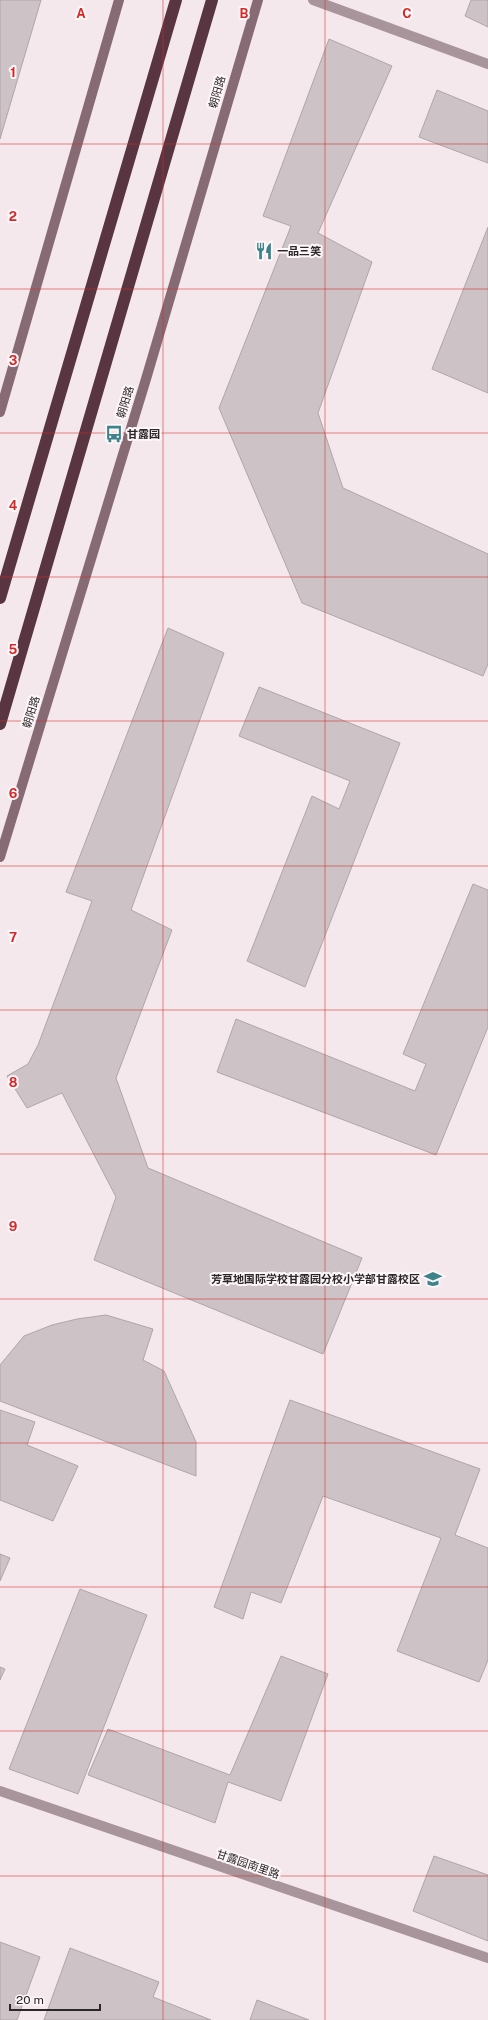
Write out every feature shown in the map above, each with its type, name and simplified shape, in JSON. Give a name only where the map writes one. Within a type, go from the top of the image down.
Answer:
[{"type":"highway","points":[[0,598],[176,0]]},
{"type":"highway","points":[[0,724],[212,0]]},
{"type":"street","points":[[0,412],[119,0]]},
{"type":"street","name":"朝阳路","points":[[0,857],[146,380],[258,0]]},
{"type":"street","points":[[313,0],[488,64]]},
{"type":"street","name":"甘露园南里路","points":[[0,1791],[488,1958]]},
{"type":"building","points":[[0,0],[41,0],[0,139]]},
{"type":"building","points":[[471,0],[488,0],[488,27],[465,16]]},
{"type":"building","points":[[329,39],[392,66],[318,233],[372,262],[318,413],[343,488],[488,554],[488,664],[483,676],[302,603],[219,408],[291,226],[263,216]]},
{"type":"building","points":[[437,90],[488,111],[488,163],[419,137]]},
{"type":"building","points":[[488,227],[488,393],[432,369]]},
{"type":"building","points":[[168,628],[224,653],[131,910],[172,930],[116,1078],[148,1168],[362,1258],[323,1354],[94,1260],[116,1197],[62,1093],[27,1108],[7,1076],[28,1064],[38,1045],[92,901],[66,892]]},
{"type":"building","points":[[259,687],[400,743],[305,987],[247,961],[312,796],[339,809],[350,781],[239,736]]},
{"type":"building","points":[[473,884],[488,890],[488,1027],[436,1155],[217,1072],[236,1019],[415,1091],[426,1064],[403,1054]]},
{"type":"building","points":[[106,1315],[153,1329],[143,1360],[164,1371],[196,1442],[196,1476],[0,1401],[0,1365],[24,1336],[52,1325],[77,1319]]},
{"type":"building","points":[[290,1400],[480,1469],[455,1535],[488,1548],[488,1660],[479,1682],[397,1651],[441,1538],[323,1496],[281,1603],[251,1592],[243,1619],[214,1607]]},
{"type":"building","points":[[0,1410],[35,1422],[27,1445],[78,1466],[53,1521],[0,1500]]},
{"type":"building","points":[[0,1554],[10,1558],[0,1581]]},
{"type":"building","points":[[80,1589],[147,1615],[78,1794],[9,1769]]},
{"type":"building","points":[[281,1656],[328,1674],[281,1801],[228,1782],[215,1823],[88,1775],[108,1729],[230,1775]]},
{"type":"building","points":[[0,1667],[5,1669],[0,1680]]},
{"type":"building","points":[[434,1856],[488,1875],[488,1941],[413,1911]]},
{"type":"building","points":[[0,1942],[40,1957],[17,2020],[0,2020]]},
{"type":"building","points":[[70,1948],[159,1982],[153,1997],[211,2020],[44,2020]]},
{"type":"building","points":[[257,2000],[309,2020],[250,2020]]},
{"type":"place","name":"一品三笑","points":[[264,251]]},
{"type":"place","name":"甘露园","points":[[114,434]]},
{"type":"place","name":"芳草地国际学校甘露园分校小学部甘露校区","points":[[433,1279]]}]
